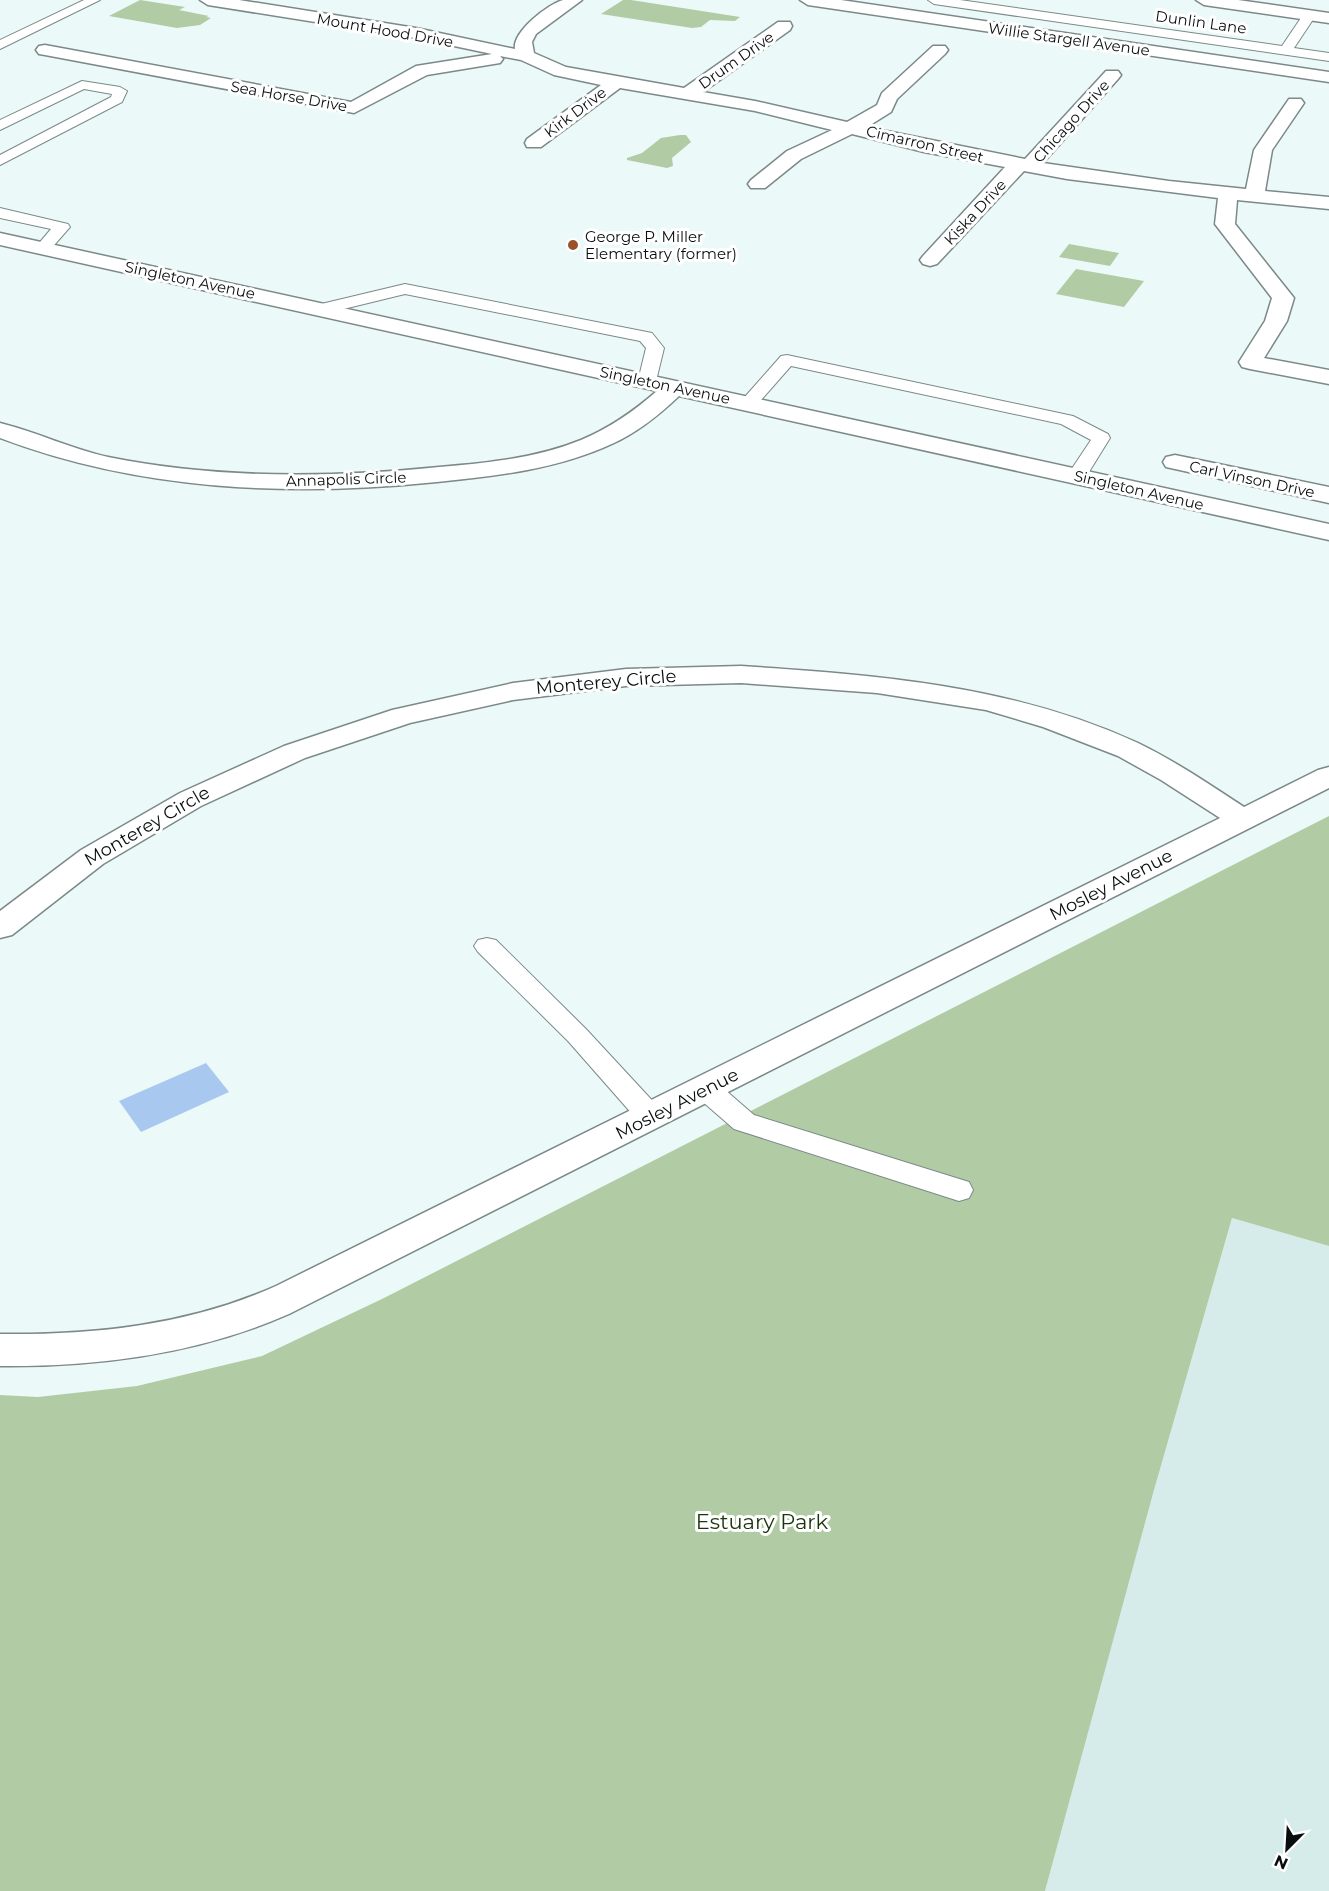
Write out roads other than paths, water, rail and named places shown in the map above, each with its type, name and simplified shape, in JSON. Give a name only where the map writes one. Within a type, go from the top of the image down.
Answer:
[{"type":"street","name":"Mount Hood Drive","points":[[208,0],[416,33],[526,56]]},
{"type":"street","points":[[526,56],[523,42],[526,36],[541,22],[574,0]]},
{"type":"street","name":"Willie Stargell Avenue","points":[[808,0],[1329,77]]},
{"type":"street","points":[[1204,0],[1329,18]]},
{"type":"street","name":"Drum Drive","points":[[688,94],[724,67],[745,57],[784,26]]},
{"type":"street","name":"Sea Horse Drive","points":[[45,50],[354,108],[422,70],[467,61],[526,56]]},
{"type":"street","points":[[758,184],[794,155],[869,119],[885,108],[888,97],[939,50]]},
{"type":"street","name":"Cimarron Street","points":[[526,56],[560,70],[850,127],[924,146],[1025,165],[1228,194],[1329,203]]},
{"type":"street","name":"Chicago Drive","points":[[1025,165],[1112,75]]},
{"type":"street","name":"Kirk Drive","points":[[534,142],[616,82]]},
{"type":"street","points":[[1254,196],[1263,150],[1295,104]]},
{"type":"street","name":"Kiska Drive","points":[[930,260],[1025,165]]},
{"type":"street","points":[[1228,194],[1225,224],[1283,298],[1284,305],[1250,362],[1329,377]]},
{"type":"street","name":"Singleton Avenue","points":[[0,239],[1329,532]]},
{"type":"street","name":"Annapolis Circle","points":[[0,430],[60,451],[160,472],[269,481],[382,480],[491,469],[574,451],[631,425],[650,412],[675,387]]},
{"type":"street","name":"Carl Vinson Drive","points":[[1175,462],[1329,495]]},
{"type":"street","name":"Monterey Circle","points":[[0,927],[32,900],[123,836],[176,805],[292,752],[353,730],[416,712],[527,690],[613,679],[735,674],[819,678],[895,686],[1025,711],[1129,750],[1242,819]]},
{"type":"street","name":"Mosley Avenue","points":[[0,1350],[46,1352],[116,1346],[189,1331],[253,1313],[312,1287],[1329,776]]},
{"type":"lane","points":[[0,45],[94,0]]},
{"type":"lane","name":"Dunlin Lane","points":[[934,0],[1329,57]]},
{"type":"lane","points":[[1285,51],[1310,15]]},
{"type":"lane","points":[[0,126],[82,85],[120,91],[117,99],[0,161]]},
{"type":"lane","points":[[0,213],[62,227],[43,248]]},
{"type":"lane","points":[[323,309],[405,289],[646,338],[655,348],[647,381]]},
{"type":"lane","points":[[749,403],[787,360],[1067,420],[1101,438],[1077,476]]},
{"type":"lane","points":[[487,946],[577,1035],[651,1117]]},
{"type":"lane","points":[[706,1089],[744,1122],[959,1190]]},
{"type":"water","points":[[206,1063],[229,1092],[141,1132],[119,1101]]},
{"type":"place","name":"George P. Miller Elementary (former)","points":[[573,245]]},
{"type":"park label","name":"Estuary Park","points":[[762,1521]]}]
